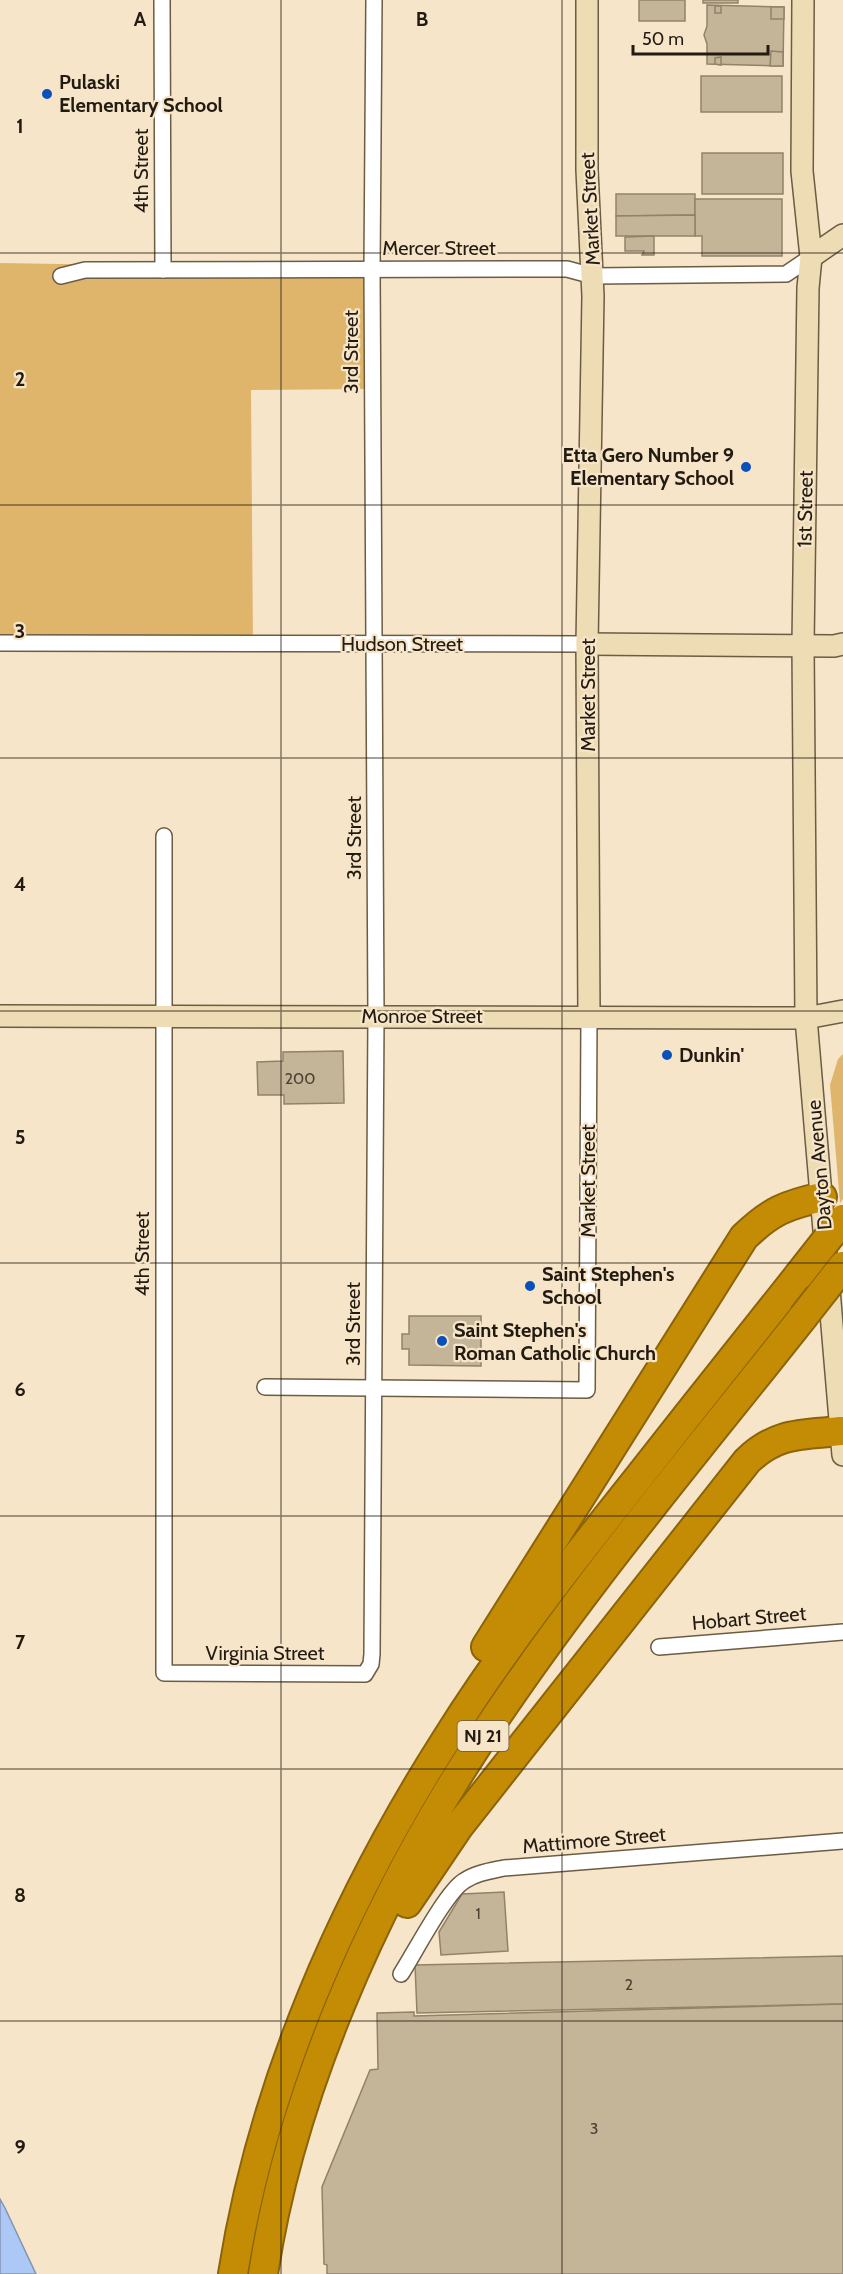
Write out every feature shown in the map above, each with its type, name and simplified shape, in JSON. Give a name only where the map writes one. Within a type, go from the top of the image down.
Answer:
[{"type":"highway","points":[[322,1974],[357,1877],[380,1828],[420,1755],[732,1254],[744,1237],[760,1221],[778,1209],[822,1197]]},
{"type":"highway","name":"NJ 21","points":[[233,2274],[248,2201],[271,2114],[303,2020],[345,1922],[387,1839],[445,1740],[520,1630],[843,1219]]},
{"type":"highway","name":"NJ 21","points":[[263,2274],[274,2217],[299,2122],[331,2031],[372,1935],[437,1811],[470,1755],[544,1648],[843,1266]]},
{"type":"highway","points":[[274,2217],[352,2018],[381,1951],[400,1914],[440,1852],[747,1461],[760,1448],[775,1440],[791,1436],[842,1443]]},
{"type":"street","name":"4th Street","points":[[162,0],[163,270]]},
{"type":"street","name":"3rd Street","points":[[365,1674],[371,1664],[372,1654],[376,1016],[372,269],[374,0]]},
{"type":"street","name":"Market Street","points":[[374,1388],[587,1390],[589,1017],[587,644],[593,276],[587,170],[587,0]]},
{"type":"street","name":"1st Street","points":[[803,0],[802,171],[811,257],[808,288],[803,645],[806,1018]]},
{"type":"street","points":[[811,257],[843,235]]},
{"type":"street","name":"Mercer Street","points":[[61,276],[85,270],[372,269],[567,269],[593,276],[786,274],[811,257]]},
{"type":"street","name":"Hudson Street","points":[[0,644],[843,644]]},
{"type":"street","name":"4th Street","points":[[164,836],[164,1673]]},
{"type":"street","name":"Monroe Street","points":[[0,1016],[806,1018],[843,1011]]},
{"type":"street","name":"Dayton Avenue","points":[[806,1018],[842,1443]]},
{"type":"street","points":[[265,1388],[374,1388]]},
{"type":"street","name":"Hobart Street","points":[[659,1647],[843,1632]]},
{"type":"street","name":"Virginia Street","points":[[164,1673],[365,1674]]},
{"type":"street","name":"Mattimore Street","points":[[401,1974],[448,1898],[461,1882],[477,1874],[504,1868],[843,1841]]},
{"type":"shaded area","points":[[0,263],[369,269],[368,389],[251,390],[253,644],[0,642]]},
{"type":"shaded area","points":[[843,1054],[843,1199],[840,1203],[830,1085],[838,1059]]},
{"type":"water","points":[[0,2199],[5,2208],[36,2274],[0,2274]]},
{"type":"building","points":[[639,0],[685,0],[685,21],[639,21]]},
{"type":"building","points":[[703,0],[738,0],[738,3],[703,3]]},
{"type":"building","points":[[707,5],[784,7],[783,66],[707,64],[707,44],[704,35],[707,26]]},
{"type":"building","points":[[715,6],[721,6],[721,13],[715,13]]},
{"type":"building","points":[[771,7],[784,7],[784,19],[771,19]]},
{"type":"building","points":[[771,51],[783,52],[783,66],[770,66]]},
{"type":"building","points":[[721,57],[721,65],[715,64],[715,58]]},
{"type":"building","points":[[701,76],[782,76],[782,112],[701,112]]},
{"type":"building","points":[[702,153],[783,153],[783,194],[702,194]]},
{"type":"building","points":[[616,194],[695,194],[695,215],[616,216]]},
{"type":"building","points":[[695,199],[782,199],[782,256],[702,256],[702,236],[695,236]]},
{"type":"building","points":[[695,215],[695,236],[616,236],[616,216]]},
{"type":"building","points":[[654,236],[654,255],[642,255],[644,251],[625,251],[625,237]]},
{"type":"building","points":[[343,1051],[344,1103],[284,1104],[284,1095],[258,1095],[257,1062],[283,1061],[283,1052]]},
{"type":"building","name":"Saint Stephen's Roman Catholic Church","points":[[409,1316],[481,1316],[481,1366],[409,1365],[409,1349],[402,1349],[402,1334],[409,1334]]},
{"type":"building","points":[[504,1892],[508,1951],[441,1955],[439,1932],[462,1894]]},
{"type":"building","points":[[843,1956],[843,2004],[417,2013],[415,1965]]},
{"type":"building","points":[[843,2004],[843,2274],[327,2274],[327,2265],[324,2264],[322,2187],[370,2070],[378,2069],[377,2013],[414,2012],[414,2016]]},
{"type":"place","name":"Pulaski Elementary School","points":[[47,94]]},
{"type":"place","name":"Etta Gero Number 9 Elementary School","points":[[746,467]]},
{"type":"place","name":"Dunkin'","points":[[667,1055]]},
{"type":"place","name":"Saint Stephen's School","points":[[530,1286]]},
{"type":"place","name":"Saint Stephen's Roman Catholic Church","points":[[442,1341]]}]
